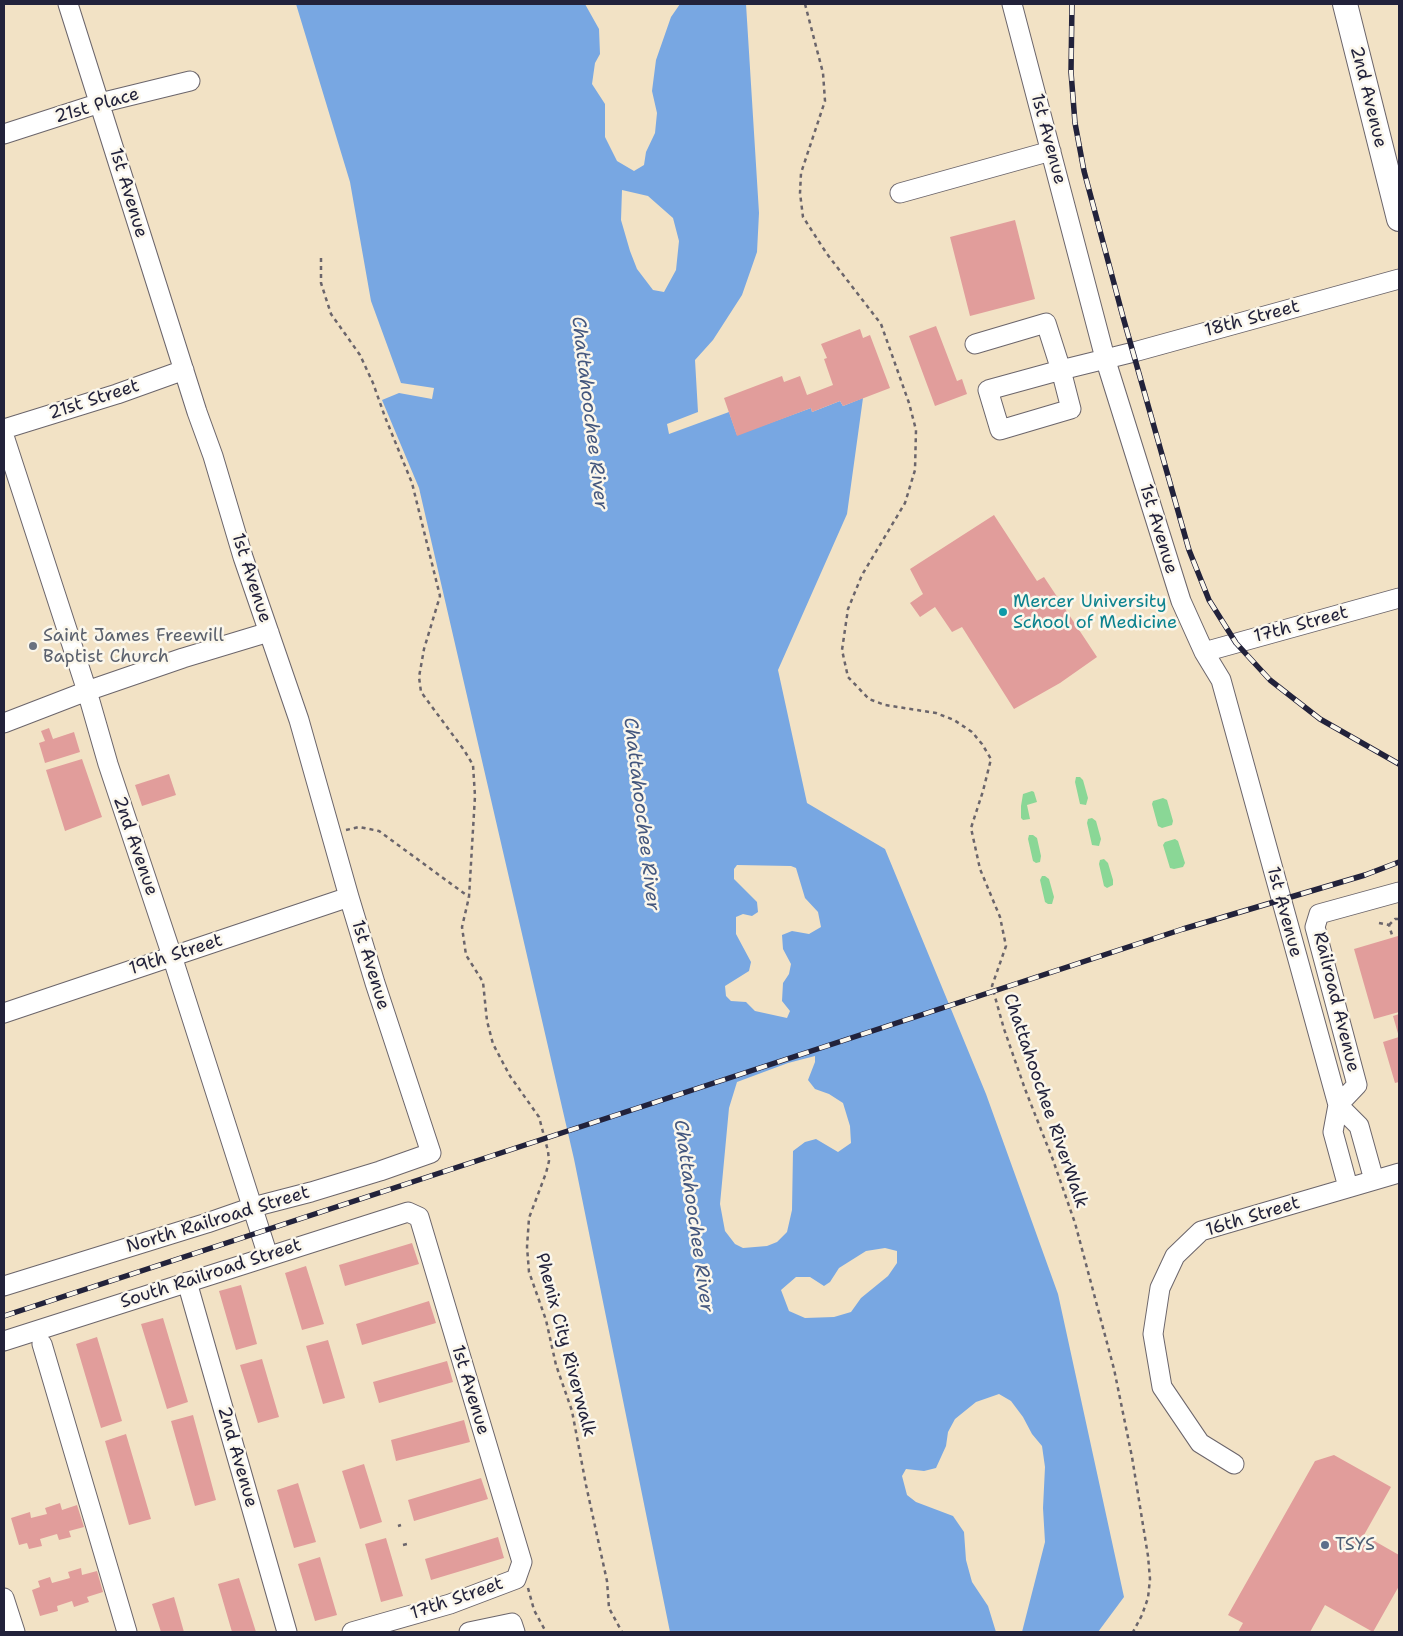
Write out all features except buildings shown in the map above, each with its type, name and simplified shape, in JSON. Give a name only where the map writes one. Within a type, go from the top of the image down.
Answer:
[{"type":"main road","name":"2nd Avenue","points":[[1345,4],[1399,219]]},
{"type":"street","name":"1st Avenue","points":[[68,4],[213,456],[233,524],[299,720],[375,983],[431,1153]]},
{"type":"street","name":"1st Avenue","points":[[1012,4],[1105,358],[1181,601],[1204,652],[1221,680],[1338,1105],[1333,1132],[1348,1187]]},
{"type":"street","name":"21st Place","points":[[4,134],[100,103],[190,81]]},
{"type":"street","points":[[900,193],[1051,151]]},
{"type":"street","name":"18th Street","points":[[975,344],[1046,323],[1060,370],[1399,279]]},
{"type":"street","name":"21st Street","points":[[4,429],[117,394],[184,370]]},
{"type":"street","name":"2nd Avenue","points":[[4,436],[87,691],[108,764],[268,1256]]},
{"type":"street","name":"17th Street","points":[[1204,652],[1399,598]]},
{"type":"street","points":[[4,723],[87,691],[183,658],[269,632]]},
{"type":"street","name":"Railroad Avenue","points":[[1338,1105],[1357,1085],[1315,927],[1319,914],[1399,892]]},
{"type":"street","name":"19th Street","points":[[4,1013],[349,897]]},
{"type":"street","name":"1st Avenue","points":[[1338,1105],[1359,1126],[1374,1180]]},
{"type":"street","name":"North Railroad Street","points":[[4,1286],[253,1207],[311,1192],[431,1153]]},
{"type":"street","name":"16th Street","points":[[1234,1464],[1200,1443],[1162,1387],[1153,1334],[1160,1288],[1175,1256],[1201,1231],[1399,1172]]},
{"type":"street","name":"South Railroad Street","points":[[4,1342],[408,1212],[418,1217]]},
{"type":"street","name":"1st Avenue","points":[[418,1217],[522,1562]]},
{"type":"street","name":"2nd Avenue","points":[[187,1282],[287,1632]]},
{"type":"street","points":[[42,1344],[127,1632]]},
{"type":"street","name":"17th Street","points":[[352,1632],[450,1604],[516,1579],[522,1562]]},
{"type":"street","points":[[5,1605],[11,1631]]},
{"type":"street","points":[[469,1632],[512,1623],[515,1632]]},
{"type":"path","name":"Chattahoochee RiverWalk","points":[[806,4],[823,73],[825,102],[802,173],[800,193],[803,217],[827,254],[882,324],[909,403],[916,430],[914,470],[905,503],[862,575],[848,610],[842,650],[848,677],[869,699],[885,705],[936,713],[954,720],[972,732],[991,759],[971,828],[980,868],[1000,917],[1006,946],[992,986],[1004,1029],[1075,1223],[1114,1369],[1132,1458],[1150,1579],[1148,1598],[1133,1632]]},
{"type":"path","name":"Phenix City Riverwalk","points":[[321,258],[321,283],[331,314],[360,356],[373,382],[384,417],[412,483],[440,596],[424,649],[419,677],[421,692],[474,765],[475,796],[470,897],[462,927],[466,955],[484,982],[487,1021],[493,1044],[510,1076],[540,1117],[548,1150],[549,1161],[546,1173],[529,1218],[527,1247],[529,1272],[546,1320],[556,1365],[572,1410],[607,1581],[609,1608],[622,1632]]},
{"type":"path","points":[[331,833],[359,827],[379,831],[470,897]]},
{"type":"path","points":[[1389,925],[1395,919],[1399,919]]},
{"type":"path","points":[[1379,923],[1389,925]]},
{"type":"path","points":[[1389,925],[1392,935]]},
{"type":"path","points":[[403,1545],[407,1544]]},
{"type":"path","points":[[522,1562],[534,1610],[546,1632]]},
{"type":"green space","points":[[1076,777],[1080,777],[1083,780],[1088,798],[1086,805],[1080,804],[1075,782]]},
{"type":"green space","points":[[1032,791],[1037,802],[1027,805],[1030,819],[1023,820],[1021,818],[1021,806],[1023,794]]},
{"type":"green space","points":[[1163,798],[1167,800],[1173,821],[1172,825],[1162,828],[1158,826],[1152,804],[1153,801]]},
{"type":"green space","points":[[1092,818],[1096,821],[1101,839],[1099,846],[1092,845],[1087,823],[1088,819]]},
{"type":"green space","points":[[1029,835],[1037,838],[1041,856],[1040,862],[1036,863],[1033,861],[1028,839]]},
{"type":"green space","points":[[1175,839],[1178,841],[1185,863],[1183,867],[1174,869],[1170,868],[1163,845],[1165,842]]},
{"type":"green space","points":[[1104,859],[1108,863],[1113,880],[1113,885],[1107,888],[1104,886],[1099,864],[1100,860]]},
{"type":"green space","points":[[1042,876],[1049,879],[1054,897],[1052,904],[1045,902],[1040,880]]},
{"type":"water","name":"Chattahoochee River","points":[[296,4],[585,4],[599,29],[600,54],[595,63],[592,84],[605,104],[605,137],[617,161],[634,171],[644,165],[646,152],[655,133],[657,113],[652,91],[656,60],[671,17],[680,4],[746,4],[759,213],[757,252],[742,295],[713,340],[695,360],[698,412],[667,424],[669,434],[729,412],[737,435],[811,408],[812,412],[840,401],[843,406],[863,398],[847,514],[778,670],[807,803],[885,849],[986,1094],[1058,1294],[1124,1597],[1098,1632],[1022,1632],[1045,1542],[1043,1508],[1045,1467],[1042,1446],[1011,1401],[999,1394],[976,1402],[955,1419],[948,1432],[946,1446],[936,1468],[924,1471],[906,1469],[902,1476],[907,1495],[916,1502],[953,1516],[964,1532],[966,1560],[972,1582],[988,1606],[996,1632],[670,1632],[574,1159],[419,488],[382,400],[399,393],[432,399],[434,388],[401,383],[371,301],[350,182]],"holes":[[[622,190],[648,196],[673,218],[679,241],[676,270],[664,292],[653,290],[637,269],[621,220]],[[737,865],[791,866],[796,868],[805,898],[818,912],[821,927],[809,934],[792,931],[782,935],[783,949],[791,964],[789,974],[783,983],[782,1001],[790,1011],[787,1018],[755,1011],[746,1002],[731,1001],[726,996],[725,986],[749,971],[751,962],[736,934],[736,917],[743,914],[752,916],[758,912],[757,902],[734,879],[734,869]],[[815,1056],[815,1062],[808,1080],[815,1089],[829,1094],[843,1103],[850,1126],[851,1143],[838,1152],[816,1139],[805,1142],[793,1151],[792,1210],[787,1232],[777,1242],[767,1246],[743,1248],[735,1244],[725,1231],[720,1204],[729,1108],[737,1082],[788,1063]],[[885,1248],[897,1251],[897,1263],[888,1276],[861,1298],[851,1312],[834,1317],[805,1318],[789,1311],[781,1290],[796,1277],[810,1277],[824,1286],[830,1282],[839,1268],[866,1251]]]},
{"type":"railway","points":[[1072,4],[1071,72],[1075,123],[1084,171],[1189,550],[1209,600],[1236,643],[1270,680],[1320,719],[1399,764]]},
{"type":"railway","points":[[4,1316],[1183,929],[1365,875],[1399,862]]},
{"type":"place","name":"Mercer University School of Medicine","points":[[1003,612]]},
{"type":"place","name":"Saint James Freewill Baptist Church","points":[[33,646]]},
{"type":"place","name":"TSYS","points":[[1325,1545]]}]
